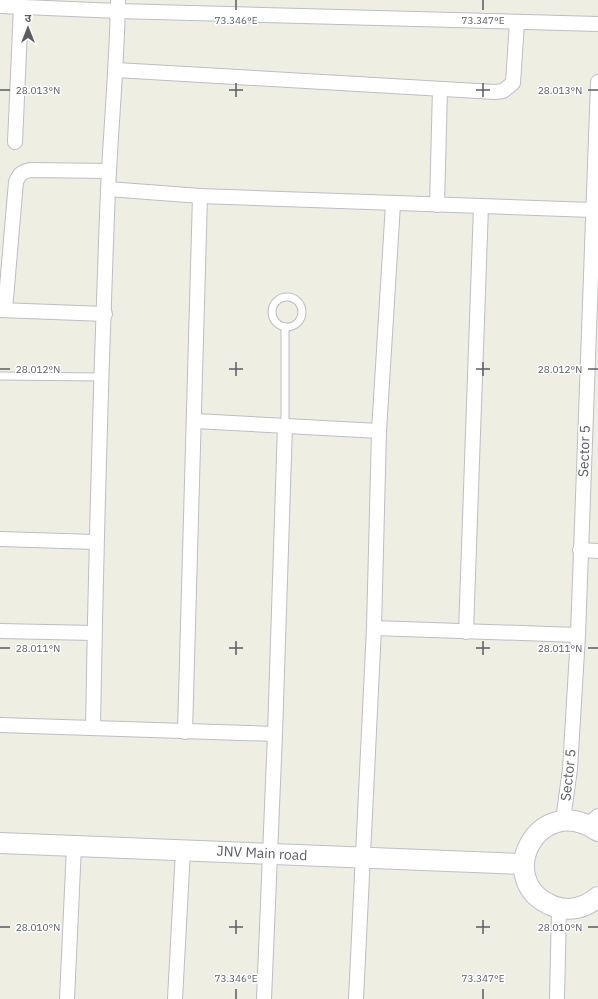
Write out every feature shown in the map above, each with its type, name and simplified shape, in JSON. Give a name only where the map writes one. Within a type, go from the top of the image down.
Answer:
[{"type":"street","points":[[0,6],[118,6],[598,24]]},
{"type":"street","points":[[93,727],[96,542],[105,314],[108,189],[116,70],[118,6]]},
{"type":"street","points":[[15,142],[21,7]]},
{"type":"street","points":[[116,70],[495,92],[509,88],[513,83],[517,22]]},
{"type":"street","name":"Sector 5","points":[[563,820],[570,769],[578,635],[580,550],[595,236],[592,210],[598,82]]},
{"type":"street","points":[[437,204],[440,89]]},
{"type":"street","points":[[105,314],[2,310],[16,182],[18,176],[23,171],[30,170],[109,170]]},
{"type":"street","points":[[108,189],[200,196],[592,210]]},
{"type":"street","points":[[185,732],[195,421],[200,196]]},
{"type":"street","points":[[356,999],[374,628],[379,431],[393,204]]},
{"type":"street","points":[[466,632],[480,206]]},
{"type":"street","points":[[195,421],[379,431]]},
{"type":"street","points":[[264,999],[275,734],[285,425]]},
{"type":"street","points":[[0,539],[96,542]]},
{"type":"street","points":[[580,550],[598,551]]},
{"type":"street","points":[[374,628],[578,635]]},
{"type":"street","points":[[0,631],[94,633]]},
{"type":"street","points":[[0,725],[275,734]]},
{"type":"street","points":[[595,824],[576,820],[563,820],[539,830],[528,846],[523,864],[526,879],[534,893],[545,903],[559,908],[575,909],[589,904],[598,897]]},
{"type":"street","name":"JNV Main road","points":[[0,843],[523,864]]},
{"type":"street","points":[[67,999],[74,846]]},
{"type":"street","points":[[175,999],[183,850]]},
{"type":"street","points":[[557,999],[559,908]]},
{"type":"lane","points":[[290,298],[298,303],[301,317],[295,324],[285,327],[277,323],[274,319],[272,310],[276,302],[290,298]]},
{"type":"lane","points":[[285,327],[285,425]]},
{"type":"lane","points":[[0,376],[102,377]]}]
